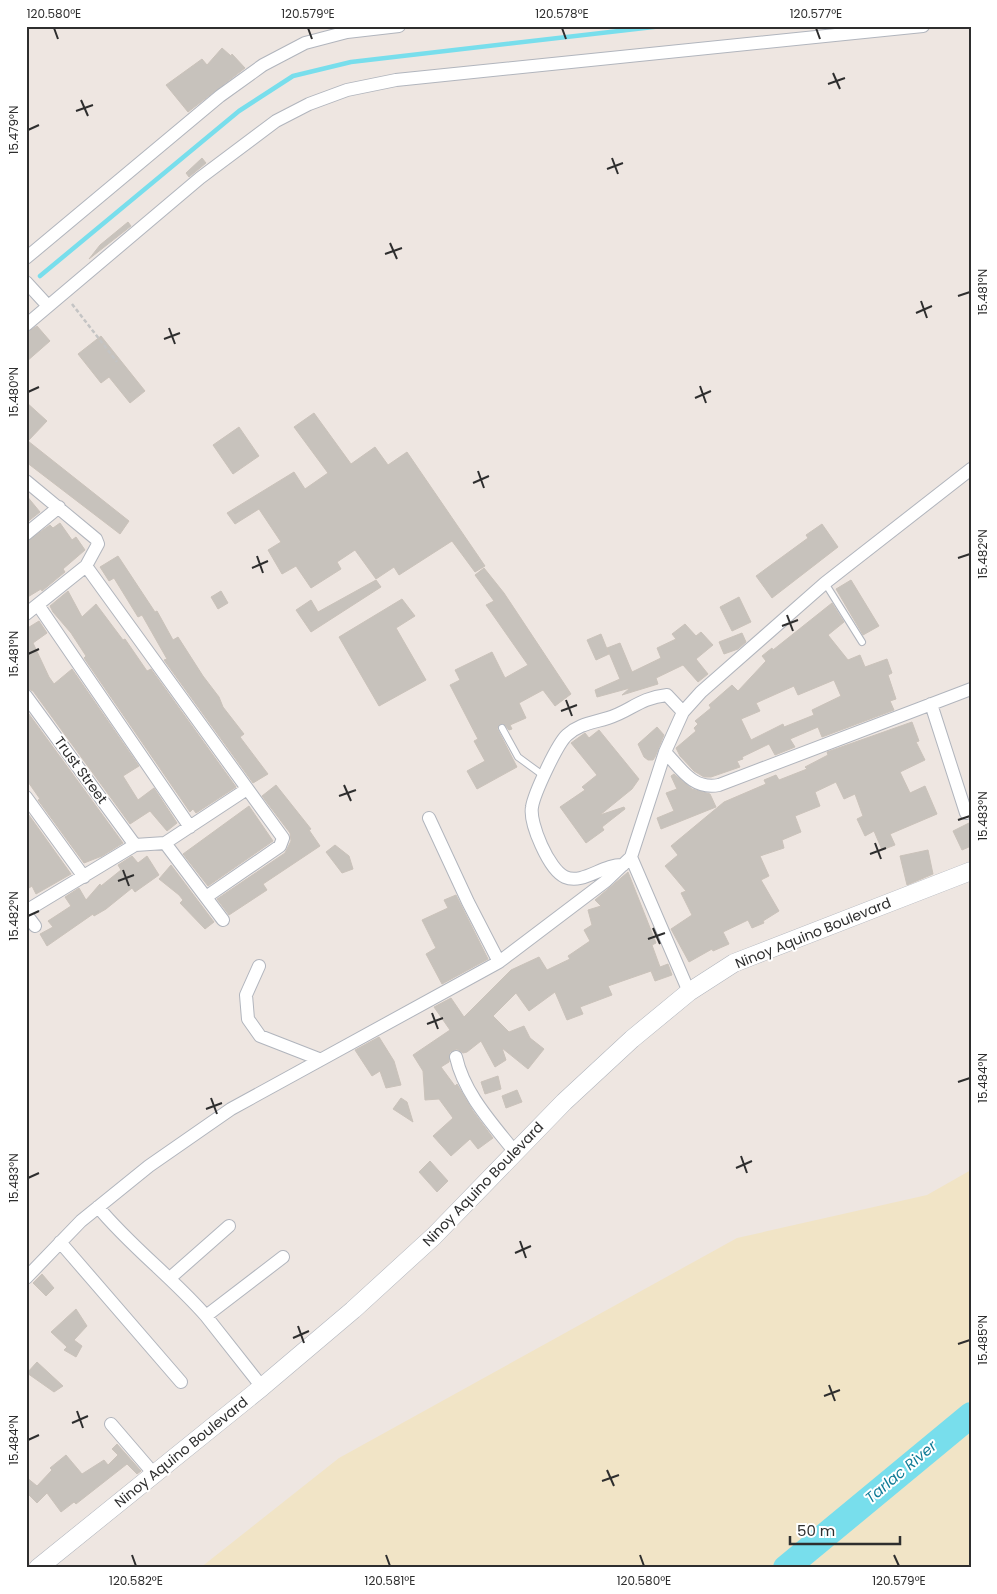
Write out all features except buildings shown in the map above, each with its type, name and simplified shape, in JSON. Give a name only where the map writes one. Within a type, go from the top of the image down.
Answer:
[{"type":"main road","name":"Ninoy Aquino Boulevard","points":[[38,1568],[262,1387],[353,1310],[434,1236],[514,1151],[632,1039],[689,992],[734,963],[971,871]]},
{"type":"street","points":[[26,258],[220,96],[263,65],[305,43],[347,32],[399,26]]},
{"type":"street","points":[[26,325],[200,178],[276,122],[309,104],[347,90],[396,80],[923,26]]},
{"type":"street","points":[[26,282],[48,306]]},
{"type":"street","points":[[26,1278],[60,1242],[98,1207],[149,1166],[230,1109],[499,962],[606,880],[627,861],[665,752],[683,712],[701,692],[825,583],[971,469]]},
{"type":"street","points":[[26,481],[96,539],[98,544],[86,566],[26,614]]},
{"type":"street","points":[[26,534],[59,507]]},
{"type":"street","points":[[86,566],[282,838],[282,843],[206,897]]},
{"type":"street","points":[[38,605],[190,827]]},
{"type":"street","points":[[665,752],[696,783],[706,788],[719,785],[971,689]]},
{"type":"street","points":[[627,861],[605,867],[577,879],[565,876],[553,867],[540,842],[532,808],[544,776],[565,736],[584,723],[609,718],[649,697],[667,695],[683,712]]},
{"type":"street","name":"Trust Street","points":[[26,696],[135,845]]},
{"type":"street","points":[[931,704],[966,813]]},
{"type":"street","points":[[35,926],[26,913],[135,845],[165,843],[247,789]]},
{"type":"street","points":[[26,797],[84,877]]},
{"type":"street","points":[[430,818],[468,902],[499,962]]},
{"type":"street","points":[[165,843],[223,920]]},
{"type":"street","points":[[627,861],[689,992]]},
{"type":"street","points":[[259,966],[246,995],[248,1019],[260,1036],[319,1059]]},
{"type":"street","points":[[456,1057],[460,1075],[464,1082],[481,1109],[514,1151]]},
{"type":"street","points":[[98,1207],[120,1233],[170,1278],[206,1316],[262,1387]]},
{"type":"street","points":[[170,1278],[229,1226]]},
{"type":"street","points":[[60,1242],[182,1382]]},
{"type":"street","points":[[206,1316],[283,1257]]},
{"type":"street","points":[[111,1424],[154,1474]]},
{"type":"lane","points":[[825,583],[862,642]]},
{"type":"lane","points":[[502,728],[518,757],[544,776]]},
{"type":"path","points":[[64,292],[117,362]]},
{"type":"sand","points":[[971,1170],[971,1568],[200,1568],[339,1458],[737,1238],[927,1195]]},
{"type":"waterway","points":[[40,276],[239,111],[293,76],[351,62],[662,26]]},
{"type":"waterway","name":"Tarlac River","points":[[786,1568],[971,1415]]}]
